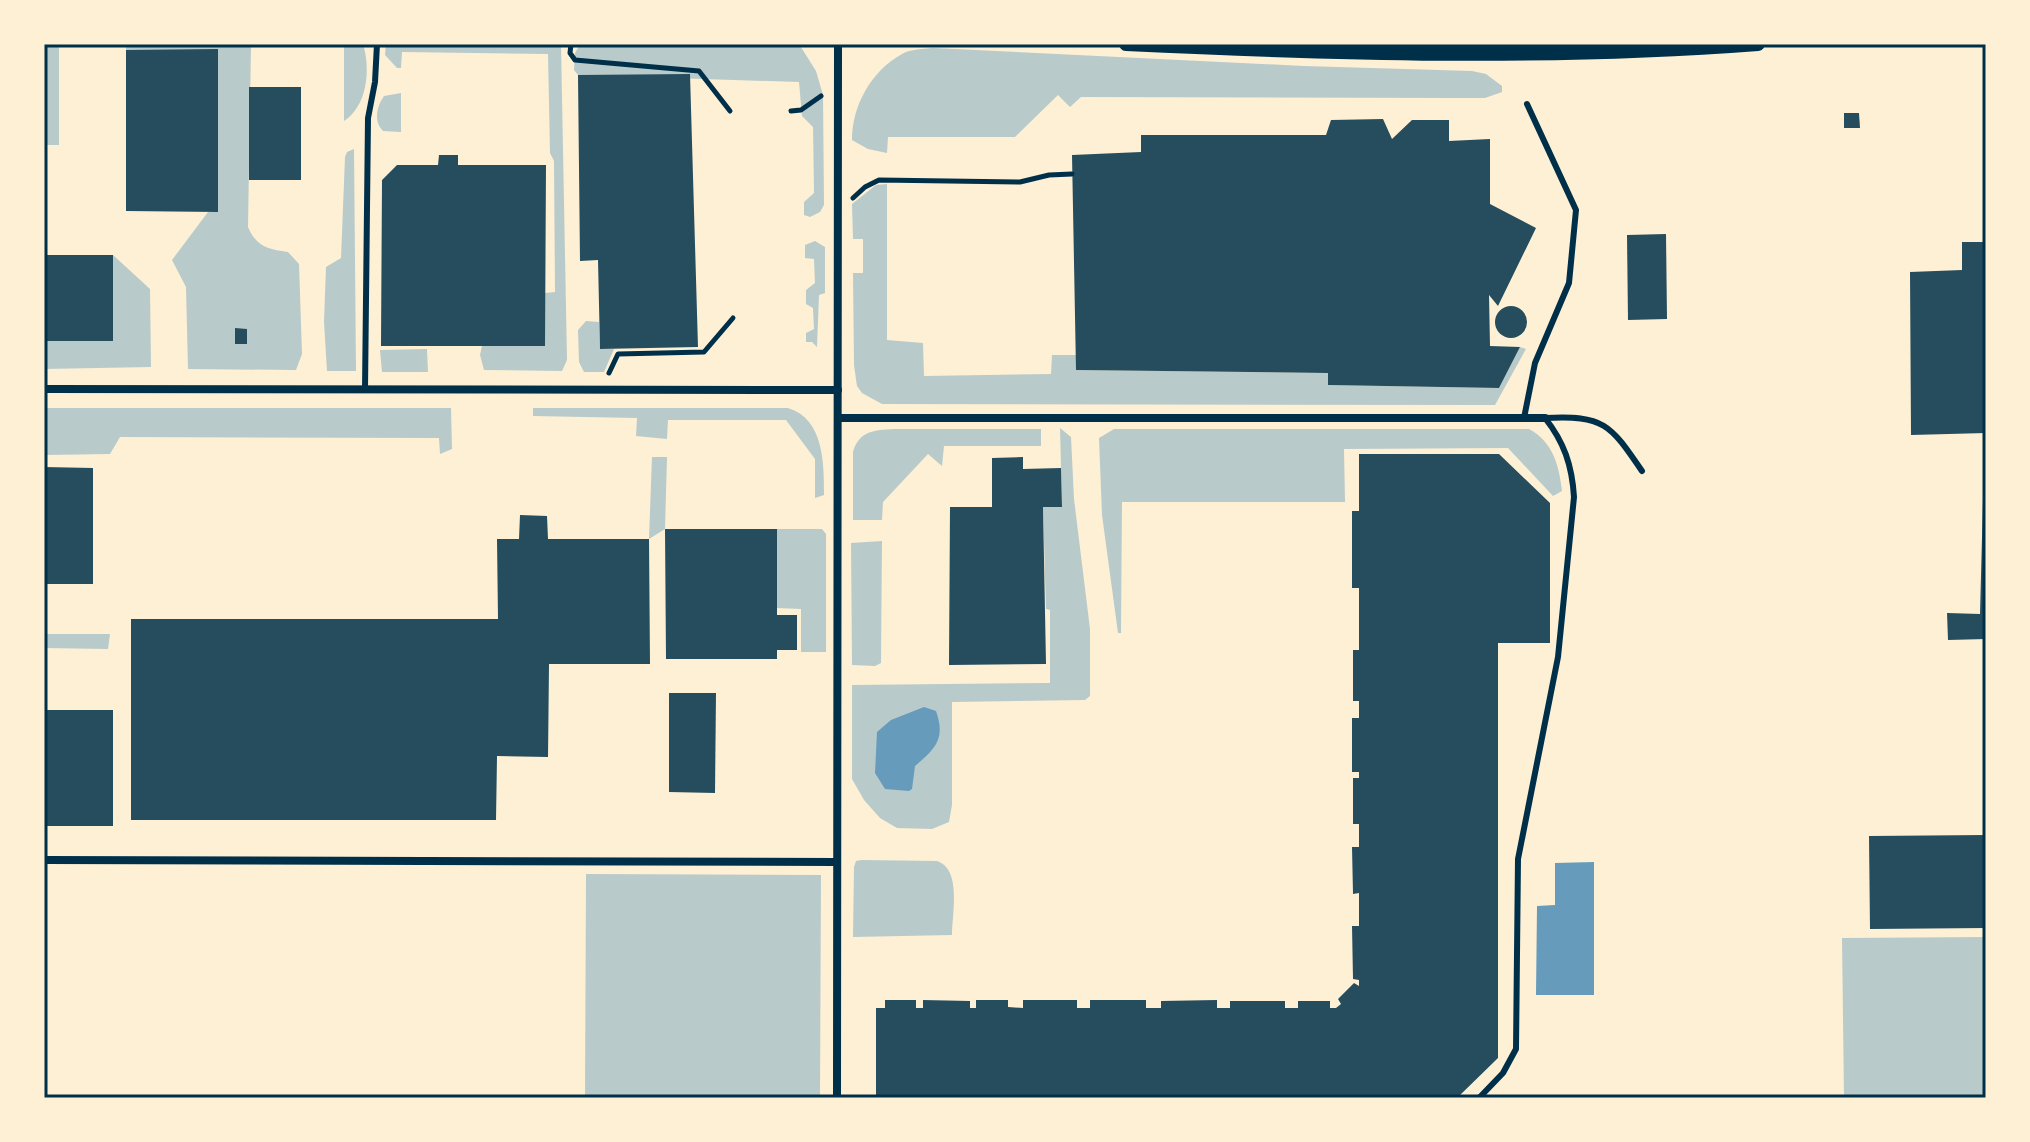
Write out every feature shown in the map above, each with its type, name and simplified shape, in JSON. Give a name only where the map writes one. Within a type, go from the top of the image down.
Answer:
[{"type":"street","points":[[837,1098],[838,44]]},
{"type":"street","points":[[1126,44],[1288,52],[1464,55],[1590,54],[1758,44]]},
{"type":"street","points":[[44,389],[838,390]]},
{"type":"street","points":[[838,418],[1545,418]]},
{"type":"street","points":[[44,860],[837,862]]},
{"type":"lane","points":[[365,390],[368,118],[375,82],[377,44]]},
{"type":"lane","points":[[1524,418],[1535,363],[1569,283],[1576,210],[1527,104]]},
{"type":"lane","points":[[1545,418],[1586,417],[1612,429],[1642,471]]},
{"type":"lane","points":[[1479,1098],[1503,1073],[1516,1049],[1518,859],[1558,657],[1574,497],[1573,478],[1563,443],[1545,418]]},
{"type":"path","points":[[571,44],[570,53],[575,60],[699,71],[730,111]]},
{"type":"path","points":[[791,111],[801,110],[838,85]]},
{"type":"path","points":[[837,212],[865,187],[879,180],[1020,182],[1049,175],[1072,174]]},
{"type":"path","points":[[602,389],[618,354],[704,352],[733,318]]},
{"type":"shaded area","points":[[44,44],[59,44],[59,145],[44,145]]},
{"type":"shaded area","points":[[126,44],[251,44],[248,227],[259,243],[288,252],[299,264],[302,354],[296,370],[188,369],[186,287],[172,260],[208,212],[218,211],[218,50],[126,50]]},
{"type":"shaded area","points":[[344,44],[363,44],[367,76],[358,106],[344,121]]},
{"type":"shaded area","points":[[386,44],[561,44],[567,360],[562,371],[484,370],[480,355],[482,346],[545,346],[545,293],[555,292],[554,161],[550,153],[548,54],[402,52],[401,68],[397,68],[385,55]]},
{"type":"shaded area","points":[[580,44],[799,44],[816,71],[823,95],[824,205],[820,212],[810,217],[804,215],[804,202],[814,193],[813,127],[802,116],[799,82],[578,75],[574,70],[575,53]]},
{"type":"shaded area","points":[[933,48],[1472,71],[1486,74],[1502,86],[1502,92],[1485,98],[1081,97],[1070,107],[1058,95],[1015,137],[888,137],[887,153],[868,149],[852,140],[860,102],[881,70],[906,52]]},
{"type":"shaded area","points":[[401,93],[401,132],[383,131],[377,118],[379,104],[384,96]]},
{"type":"shaded area","points":[[354,149],[356,371],[327,371],[324,322],[326,267],[341,258],[345,157],[347,152]]},
{"type":"shaded area","points":[[887,184],[887,340],[923,343],[924,376],[1051,374],[1052,355],[1076,355],[1077,370],[1328,373],[1328,385],[1499,388],[1520,347],[1526,349],[1495,405],[882,404],[862,393],[857,386],[853,273],[863,273],[863,239],[853,239],[852,204],[876,185]]},
{"type":"shaded area","points":[[815,241],[825,247],[825,293],[819,295],[817,347],[812,342],[806,342],[806,333],[814,329],[813,308],[806,304],[806,290],[815,283],[814,259],[805,258],[805,245]]},
{"type":"shaded area","points":[[113,255],[150,289],[151,367],[44,369],[44,341],[113,340]]},
{"type":"shaded area","points":[[586,321],[599,322],[600,349],[614,349],[604,372],[584,372],[579,362],[578,330]]},
{"type":"shaded area","points":[[427,349],[428,372],[382,372],[380,350]]},
{"type":"shaded area","points":[[44,408],[451,408],[452,449],[440,454],[439,438],[120,437],[110,454],[44,455]]},
{"type":"shaded area","points":[[533,408],[788,408],[809,422],[820,444],[824,495],[815,498],[815,459],[786,420],[668,420],[667,439],[636,436],[637,418],[533,416]]},
{"type":"shaded area","points":[[1060,428],[1071,437],[1074,499],[1090,629],[1090,696],[1085,700],[952,702],[952,805],[949,822],[932,829],[897,828],[880,818],[864,800],[852,779],[852,685],[1050,683],[1050,610],[1046,609],[1043,507],[1062,506]]},
{"type":"shaded area","points":[[894,429],[1041,429],[1041,446],[944,446],[942,466],[928,454],[883,502],[882,520],[853,520],[853,452],[859,440],[868,433]]},
{"type":"shaded area","points":[[1114,429],[1529,429],[1549,447],[1559,472],[1562,491],[1553,496],[1508,448],[1344,449],[1345,502],[1122,502],[1121,633],[1118,633],[1102,515],[1099,438]]},
{"type":"shaded area","points":[[652,457],[667,457],[665,529],[649,539]]},
{"type":"shaded area","points":[[777,529],[822,529],[826,534],[826,652],[801,652],[801,609],[777,608]]},
{"type":"shaded area","points":[[882,541],[881,663],[875,666],[852,665],[851,543]]},
{"type":"shaded area","points":[[44,634],[110,634],[108,649],[44,648]]},
{"type":"shaded area","points":[[856,861],[937,861],[945,866],[953,882],[952,935],[853,937],[854,867]]},
{"type":"shaded area","points":[[586,874],[821,875],[820,1098],[585,1098]]},
{"type":"shaded area","points":[[1986,937],[1986,1098],[1844,1098],[1842,938]]},
{"type":"water","points":[[924,707],[936,711],[940,729],[937,743],[915,766],[912,789],[885,789],[875,773],[877,732],[891,720]]},
{"type":"water","points":[[1594,862],[1594,995],[1536,995],[1537,906],[1555,905],[1555,863]]},
{"type":"building","points":[[218,49],[218,212],[126,211],[126,50]]},
{"type":"building","points":[[690,74],[698,347],[600,349],[598,260],[580,261],[578,75]]},
{"type":"building","points":[[249,87],[301,87],[301,180],[249,180]]},
{"type":"building","points":[[1844,113],[1859,113],[1860,128],[1844,128]]},
{"type":"building","points":[[1383,119],[1392,139],[1412,120],[1449,120],[1449,141],[1490,139],[1490,204],[1536,228],[1498,306],[1489,295],[1490,346],[1520,347],[1499,388],[1328,385],[1328,373],[1076,370],[1072,155],[1141,152],[1141,135],[1326,135],[1331,120]]},
{"type":"building","points":[[439,155],[458,155],[458,165],[546,165],[545,346],[381,346],[382,180],[397,165],[438,165]]},
{"type":"building","points":[[1666,234],[1667,319],[1628,320],[1627,235]]},
{"type":"building","points":[[1962,242],[1986,242],[1986,433],[1911,435],[1910,272],[1962,270]]},
{"type":"building","points":[[44,255],[113,255],[113,341],[44,341]]},
{"type":"building","points":[[1511,306],[1522,311],[1527,322],[1522,333],[1511,338],[1500,333],[1495,322],[1500,311]]},
{"type":"building","points":[[235,328],[247,329],[247,344],[235,344]]},
{"type":"building","points":[[1359,454],[1499,454],[1550,503],[1550,643],[1498,643],[1498,1058],[1457,1098],[876,1098],[876,1008],[885,1008],[885,1000],[916,1000],[916,1008],[923,1008],[923,1000],[970,1001],[970,1008],[976,1008],[976,1000],[1008,1000],[1008,1007],[1023,1008],[1023,1000],[1077,1000],[1077,1008],[1090,1008],[1090,1000],[1146,1000],[1146,1008],[1161,1008],[1161,1001],[1217,1000],[1217,1008],[1230,1008],[1230,1001],[1285,1001],[1285,1008],[1298,1008],[1298,1001],[1330,1001],[1330,1008],[1336,1008],[1341,1004],[1338,999],[1354,983],[1359,986],[1359,980],[1353,979],[1352,926],[1359,926],[1359,893],[1353,894],[1352,847],[1359,847],[1359,824],[1353,824],[1353,778],[1359,778],[1359,772],[1352,772],[1352,718],[1359,718],[1359,701],[1353,701],[1353,650],[1359,650],[1359,588],[1352,588],[1352,511],[1359,511]]},
{"type":"building","points":[[1023,457],[1023,469],[1061,468],[1062,507],[1043,507],[1046,664],[949,665],[950,507],[992,507],[992,458]]},
{"type":"building","points":[[44,467],[93,468],[93,584],[44,584]]},
{"type":"building","points":[[1983,499],[1986,499],[1986,639],[1948,640],[1947,613],[1980,614]]},
{"type":"building","points":[[520,515],[547,516],[548,539],[649,539],[650,664],[549,664],[548,757],[497,756],[496,820],[131,820],[131,619],[498,619],[497,539],[519,539]]},
{"type":"building","points":[[665,529],[777,529],[777,615],[797,615],[797,650],[777,650],[777,659],[666,659]]},
{"type":"building","points":[[669,693],[716,693],[715,793],[669,792]]},
{"type":"building","points":[[44,710],[113,710],[113,826],[44,826]]},
{"type":"building","points":[[1986,835],[1986,928],[1870,929],[1869,836]]}]
